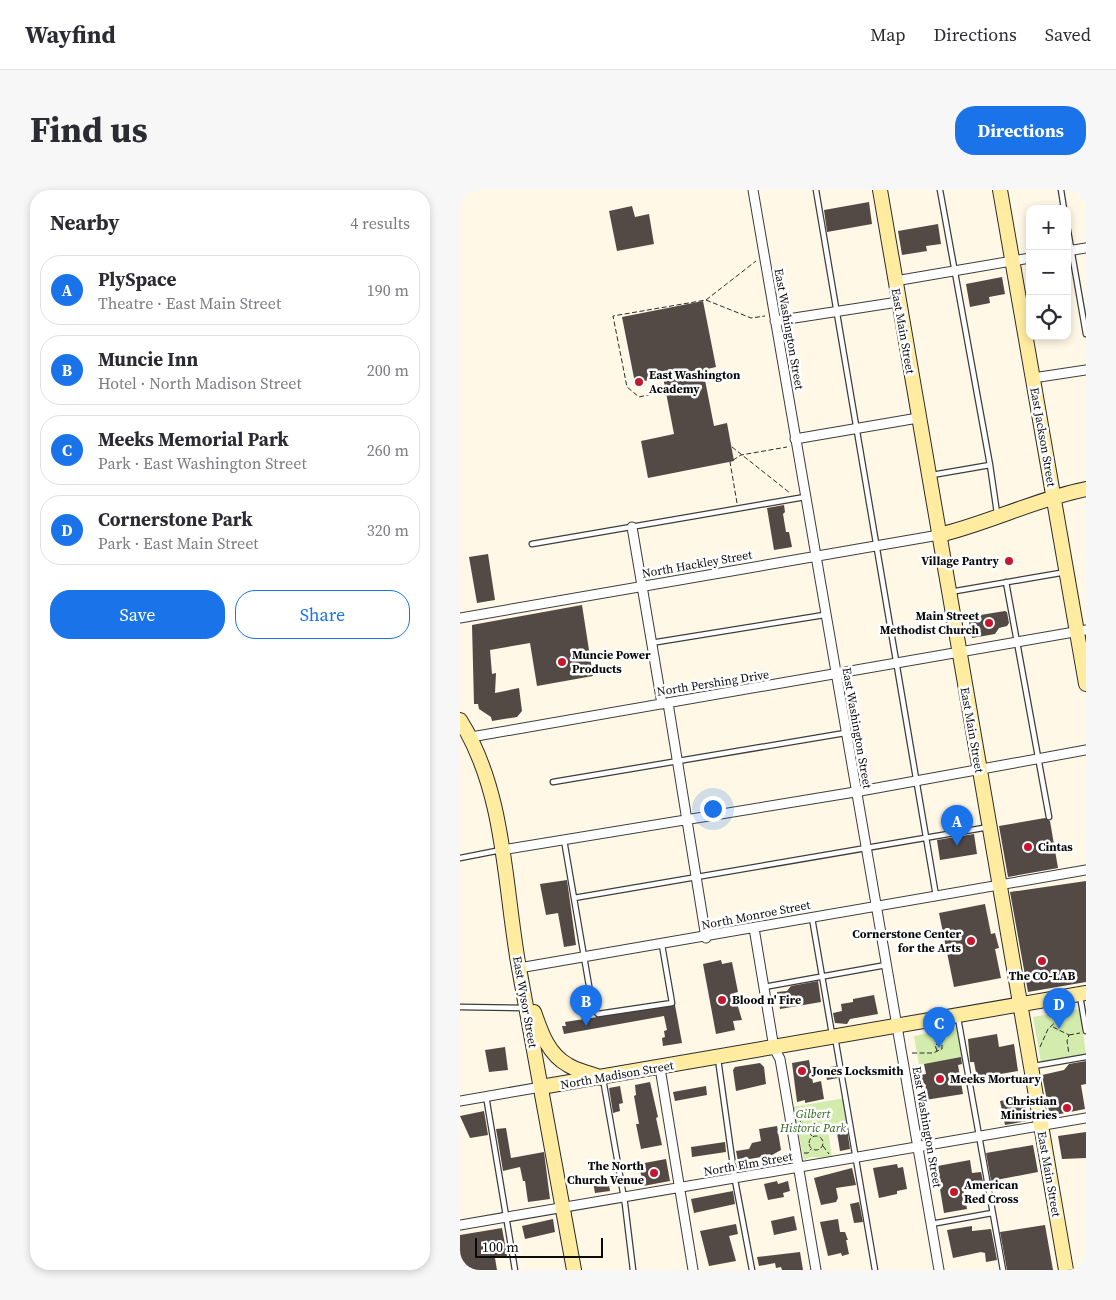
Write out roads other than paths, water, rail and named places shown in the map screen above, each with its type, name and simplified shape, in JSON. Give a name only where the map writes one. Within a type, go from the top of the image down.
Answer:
[{"type":"main road","name":"East Main Street","points":[[880,190],[1066,1270]]},
{"type":"main road","name":"East Jackson Street","points":[[1000,190],[1067,571],[1082,630],[1086,684]]},
{"type":"main road","points":[[939,535],[998,517],[1054,496],[1086,489]]},
{"type":"main road","name":"East Wysor Street","points":[[460,720],[471,737],[490,791],[502,850],[526,1008],[564,1207],[574,1270]]},
{"type":"main road","points":[[523,986],[533,1006],[543,1037],[557,1057],[568,1066],[603,1078]]},
{"type":"main road","name":"North Madison Street","points":[[541,1087],[603,1078],[897,1026],[956,1021],[1019,1004],[1083,994]]},
{"type":"street","name":"East Washington Street","points":[[753,190],[795,439],[800,497],[815,557],[939,1270]]},
{"type":"street","points":[[1071,251],[1086,248]]},
{"type":"street","points":[[895,281],[1026,259]]},
{"type":"street","points":[[775,321],[898,302]]},
{"type":"street","points":[[1033,378],[1086,370]]},
{"type":"street","points":[[795,439],[918,418]]},
{"type":"street","points":[[632,527],[651,643],[677,760],[706,938]]},
{"type":"street","name":"North Hackley Street","points":[[460,618],[939,535]]},
{"type":"street","name":"North Pershing Drive","points":[[471,737],[835,675],[1082,630]]},
{"type":"street","points":[[502,850],[855,792],[1086,750]]},
{"type":"street","name":"North Monroe Street","points":[[519,968],[706,938],[1086,870]]},
{"type":"street","points":[[754,928],[774,1048],[780,1059],[816,1270]]},
{"type":"street","points":[[660,1068],[692,1270]]},
{"type":"street","name":"North Madison Street","points":[[460,1101],[541,1087]]},
{"type":"street","name":"North Elm Street","points":[[460,1225],[735,1180],[1086,1118]]},
{"type":"lane","points":[[816,190],[835,312],[936,898]]},
{"type":"lane","points":[[940,190],[998,517]]},
{"type":"lane","points":[[1061,190],[1063,205]]},
{"type":"lane","points":[[1071,261],[1086,334]]},
{"type":"lane","points":[[928,475],[990,465]]},
{"type":"lane","points":[[532,544],[800,497]]},
{"type":"lane","points":[[948,592],[1067,571]]},
{"type":"lane","points":[[1006,582],[1036,752],[1040,758],[1049,817]]},
{"type":"lane","points":[[651,643],[824,615]]},
{"type":"lane","points":[[553,782],[845,733]]},
{"type":"lane","points":[[574,898],[989,827]]},
{"type":"lane","points":[[564,840],[593,1009],[598,1014],[672,1003],[662,945]]},
{"type":"lane","points":[[460,858],[502,850]]},
{"type":"lane","points":[[812,918],[875,1270]]},
{"type":"lane","points":[[764,987],[886,965]]},
{"type":"lane","points":[[1083,994],[1086,1032]]},
{"type":"lane","points":[[460,1007],[526,1008]]},
{"type":"lane","points":[[956,1021],[1003,1270]]},
{"type":"lane","points":[[1030,1067],[1086,1057]]},
{"type":"lane","points":[[718,1058],[735,1180],[752,1270]]},
{"type":"lane","points":[[603,1078],[624,1197],[633,1270]]},
{"type":"lane","points":[[486,1096],[515,1270]]},
{"type":"lane","points":[[931,1224],[992,1213]]},
{"type":"place","name":"East Washington Academy","points":[[639,382]]},
{"type":"place","name":"Village Pantry","points":[[1009,561]]},
{"type":"place","name":"Main Street Methodist Church","points":[[989,623]]},
{"type":"place","name":"Muncie Power Products","points":[[562,662]]},
{"type":"place","name":"PlySpace","points":[[957,846]]},
{"type":"place","name":"Cintas","points":[[1028,847]]},
{"type":"place","name":"Cornerstone Center for the Arts","points":[[971,941]]},
{"type":"place","name":"The CO-LAB","points":[[1042,961]]},
{"type":"place","name":"Blood n' Fire","points":[[722,1000]]},
{"type":"place","name":"Muncie Inn","points":[[586,1026]]},
{"type":"place","name":"Cornerstone Park","points":[[1059,1029]]},
{"type":"place","name":"Meeks Memorial Park","points":[[939,1048]]},
{"type":"place","name":"Jones Locksmith","points":[[802,1071]]},
{"type":"place","name":"Meeks Mortuary","points":[[940,1079]]},
{"type":"place","name":"Christian Ministries","points":[[1067,1108]]},
{"type":"place","name":"The North Church Venue","points":[[654,1173]]},
{"type":"place","name":"American Red Cross","points":[[954,1192]]},
{"type":"park label","name":"Gilbert Historic Park","points":[[813,1121]]}]
